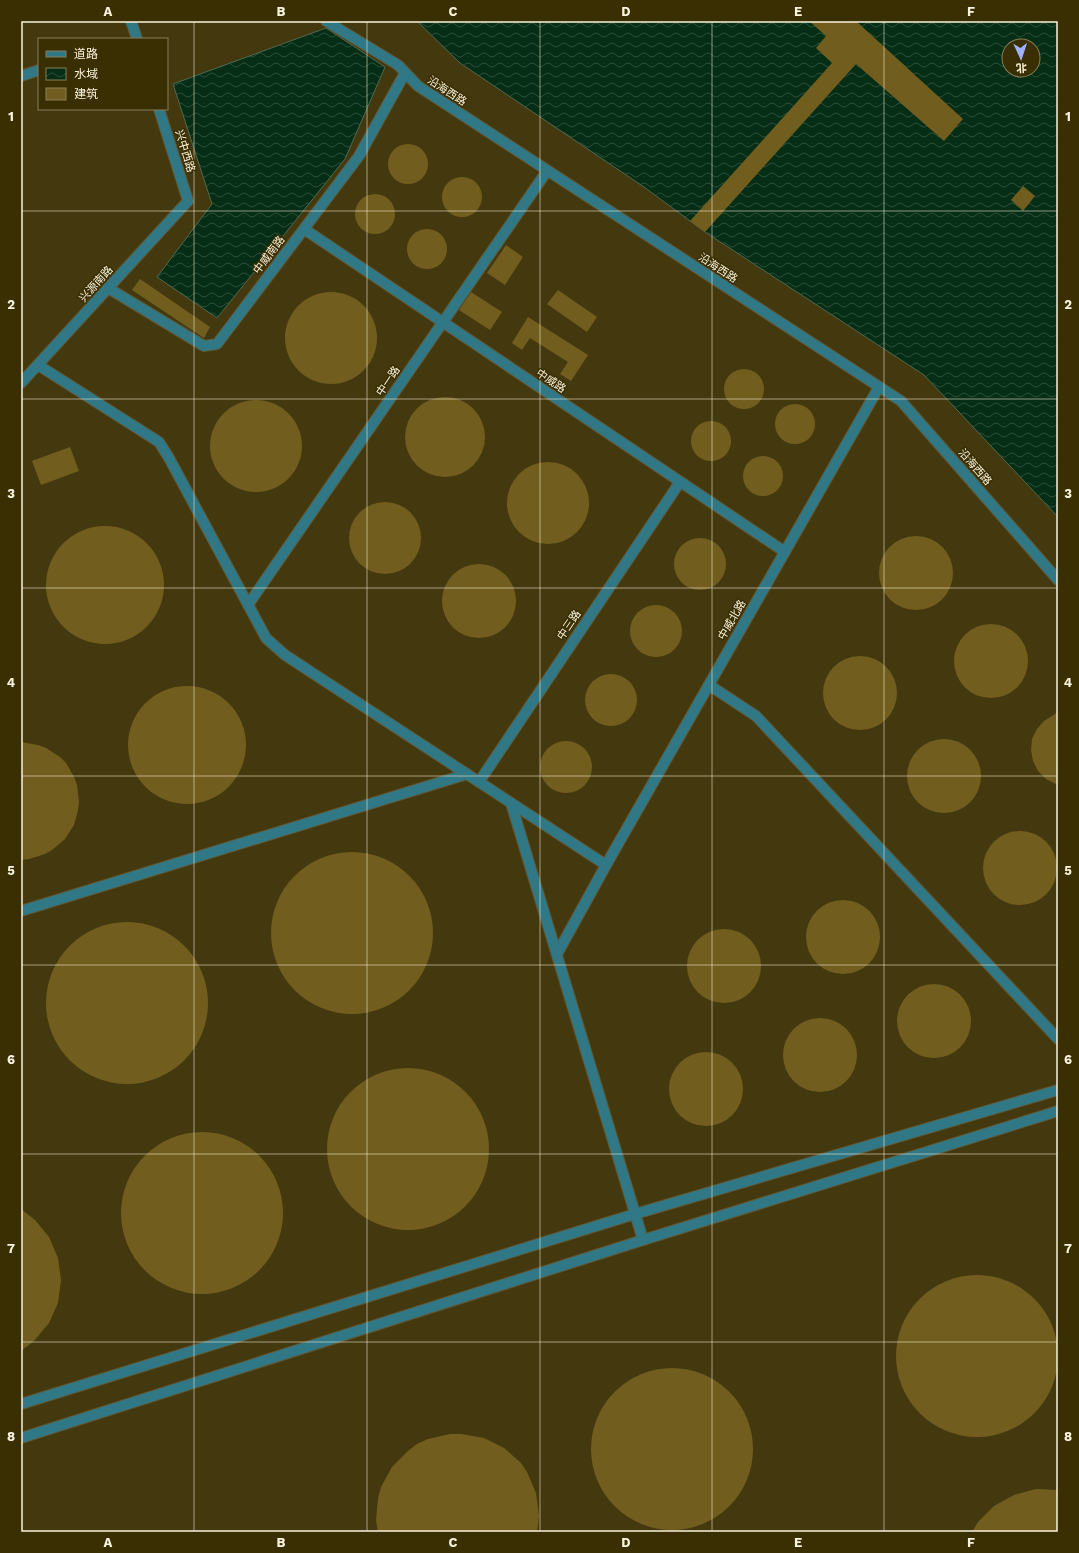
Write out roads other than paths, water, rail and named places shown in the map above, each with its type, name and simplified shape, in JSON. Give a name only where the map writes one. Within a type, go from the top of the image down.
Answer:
[{"type":"lane","points":[[131,21],[137,38]]},
{"type":"lane","name":"沿海西路","points":[[326,21],[398,65],[418,86],[901,401],[1058,580]]},
{"type":"lane","points":[[21,76],[38,70]]},
{"type":"lane","name":"中威南路","points":[[108,288],[204,346],[217,344],[359,156],[405,73]]},
{"type":"lane","name":"兴中西路","points":[[159,110],[188,201]]},
{"type":"lane","name":"中一路","points":[[248,606],[547,170]]},
{"type":"lane","name":"兴源南路","points":[[21,383],[188,201]]},
{"type":"lane","name":"中威路","points":[[304,230],[784,552]]},
{"type":"lane","points":[[38,364],[159,442],[266,638],[285,655],[606,865]]},
{"type":"lane","name":"中威北路","points":[[557,954],[606,865],[879,386]]},
{"type":"lane","name":"中三路","points":[[479,782],[680,482]]},
{"type":"lane","points":[[709,685],[756,716],[1058,1039]]},
{"type":"lane","points":[[21,911],[467,774]]},
{"type":"lane","points":[[511,803],[643,1240]]},
{"type":"lane","points":[[21,1404],[635,1214],[1058,1090]]},
{"type":"lane","points":[[21,1438],[643,1240],[1058,1111]]},
{"type":"water","points":[[417,21],[1058,21],[1058,517],[924,375],[705,232],[644,187],[460,63]]},
{"type":"water","points":[[326,28],[385,67],[345,159],[217,318],[157,277],[212,204],[173,84]]}]
